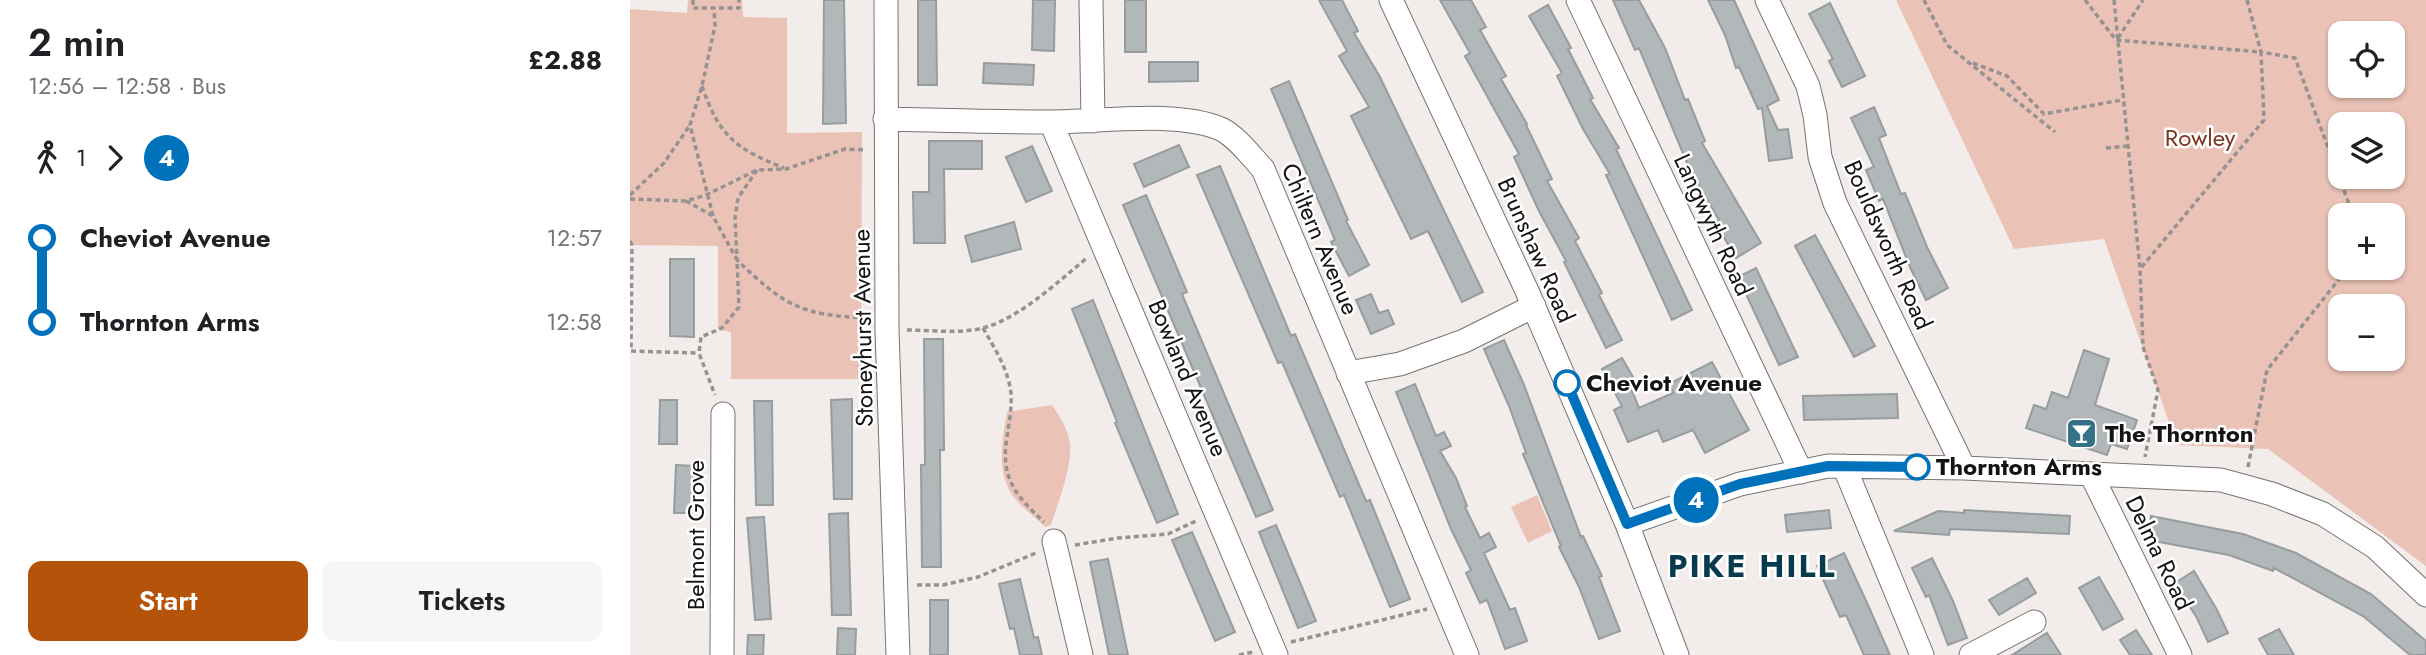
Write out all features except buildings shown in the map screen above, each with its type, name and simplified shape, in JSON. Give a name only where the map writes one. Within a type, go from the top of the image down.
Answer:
[{"type":"street","name":"Stoneyhurst Avenue","points":[[886,0],[887,323],[898,655]]},
{"type":"street","points":[[1091,0],[1093,121]]},
{"type":"street","name":"Brunshaw Road","points":[[1391,0],[1534,306],[1627,524],[1671,654]]},
{"type":"street","name":"Langwyth Road","points":[[1578,0],[1801,472]]},
{"type":"street","name":"Bouldsworth Road","points":[[1767,0],[1808,86],[1820,157],[1835,203],[1964,468]]},
{"type":"street","name":"Chiltern Avenue","points":[[885,119],[1194,121],[1222,130],[1243,147],[1263,169],[1467,655]]},
{"type":"street","name":"Bowland Avenue","points":[[1051,122],[1274,651]]},
{"type":"street","points":[[1349,373],[1400,364],[1464,341],[1534,306]]},
{"type":"street","name":"Belmont Grove","points":[[722,655],[723,414]]},
{"type":"street","points":[[1627,524],[1740,484],[1828,466],[1964,468],[2221,480],[2272,494],[2323,514],[2375,547],[2426,595]]},
{"type":"street","points":[[1844,466],[1922,655]]},
{"type":"street","name":"Delma Road","points":[[2091,474],[2180,655]]},
{"type":"street","points":[[1055,545],[1081,655]]},
{"type":"street","points":[[1971,655],[2034,622]]},
{"type":"path","points":[[693,0],[693,8],[739,8],[739,0]]},
{"type":"path","points":[[1924,0],[1947,45],[2055,132]]},
{"type":"path","points":[[2085,0],[2116,40],[2261,52],[2295,58],[2349,203]]},
{"type":"path","points":[[2114,0],[2140,269],[2143,347],[2158,390],[2141,476]]},
{"type":"path","points":[[2116,40],[2143,0]]},
{"type":"path","points":[[2140,269],[2264,120],[2261,52],[2247,0]]},
{"type":"path","points":[[630,197],[664,163],[691,125],[715,26],[714,8]]},
{"type":"path","points":[[1967,61],[2007,76],[2044,114],[2123,100]]},
{"type":"path","points":[[702,86],[711,112],[729,137],[753,156],[786,169]]},
{"type":"path","points":[[691,125],[713,216],[737,260],[769,291],[794,306],[819,314],[866,318],[887,323],[972,330],[983,328],[1027,305],[1103,246]]},
{"type":"path","points":[[2106,148],[2127,146]]},
{"type":"path","points":[[630,197],[686,201],[706,195],[757,170],[786,169],[845,149],[887,150]]},
{"type":"path","points":[[723,414],[699,354],[701,337],[722,328],[739,307],[735,218],[738,198],[757,170]]},
{"type":"path","points":[[686,201],[713,216]]},
{"type":"path","points":[[630,241],[631,351],[699,354]]},
{"type":"path","points":[[2244,486],[2267,370],[2338,280]]},
{"type":"path","points":[[983,328],[1002,360],[1011,394],[1005,448],[1009,481],[1025,504],[1049,526],[1055,545]]},
{"type":"path","points":[[897,584],[943,586],[978,577],[1055,545],[1168,534],[1215,512]]},
{"type":"path","points":[[1274,651],[1446,604]]},
{"type":"green space","points":[[688,0],[742,0],[743,17],[787,18],[787,133],[862,132],[861,379],[731,379],[731,332],[718,330],[718,246],[630,245],[630,9],[687,13]]},
{"type":"green space","name":"Rowley","points":[[1896,0],[2426,0],[2426,566],[2268,449],[2177,445],[2104,239],[2014,249]]},
{"type":"green space","points":[[1052,405],[1068,434],[1070,454],[1064,485],[1051,525],[1045,527],[1010,491],[1003,470],[1002,447],[1007,412]]},
{"type":"green space","points":[[1537,495],[1552,531],[1528,543],[1511,507]]},
{"type":"bus line","name":"4","points":[[1567,383],[1627,524],[1740,484],[1828,466],[1917,467]]},
{"type":"place","name":"Cheviot Avenue","points":[[1567,383]]},
{"type":"place","name":"The Thornton","points":[[2082,434]]},
{"type":"place","name":"Thornton Arms","points":[[1917,467]]},
{"type":"district","name":"PIKE HILL","points":[[1752,566]]}]
